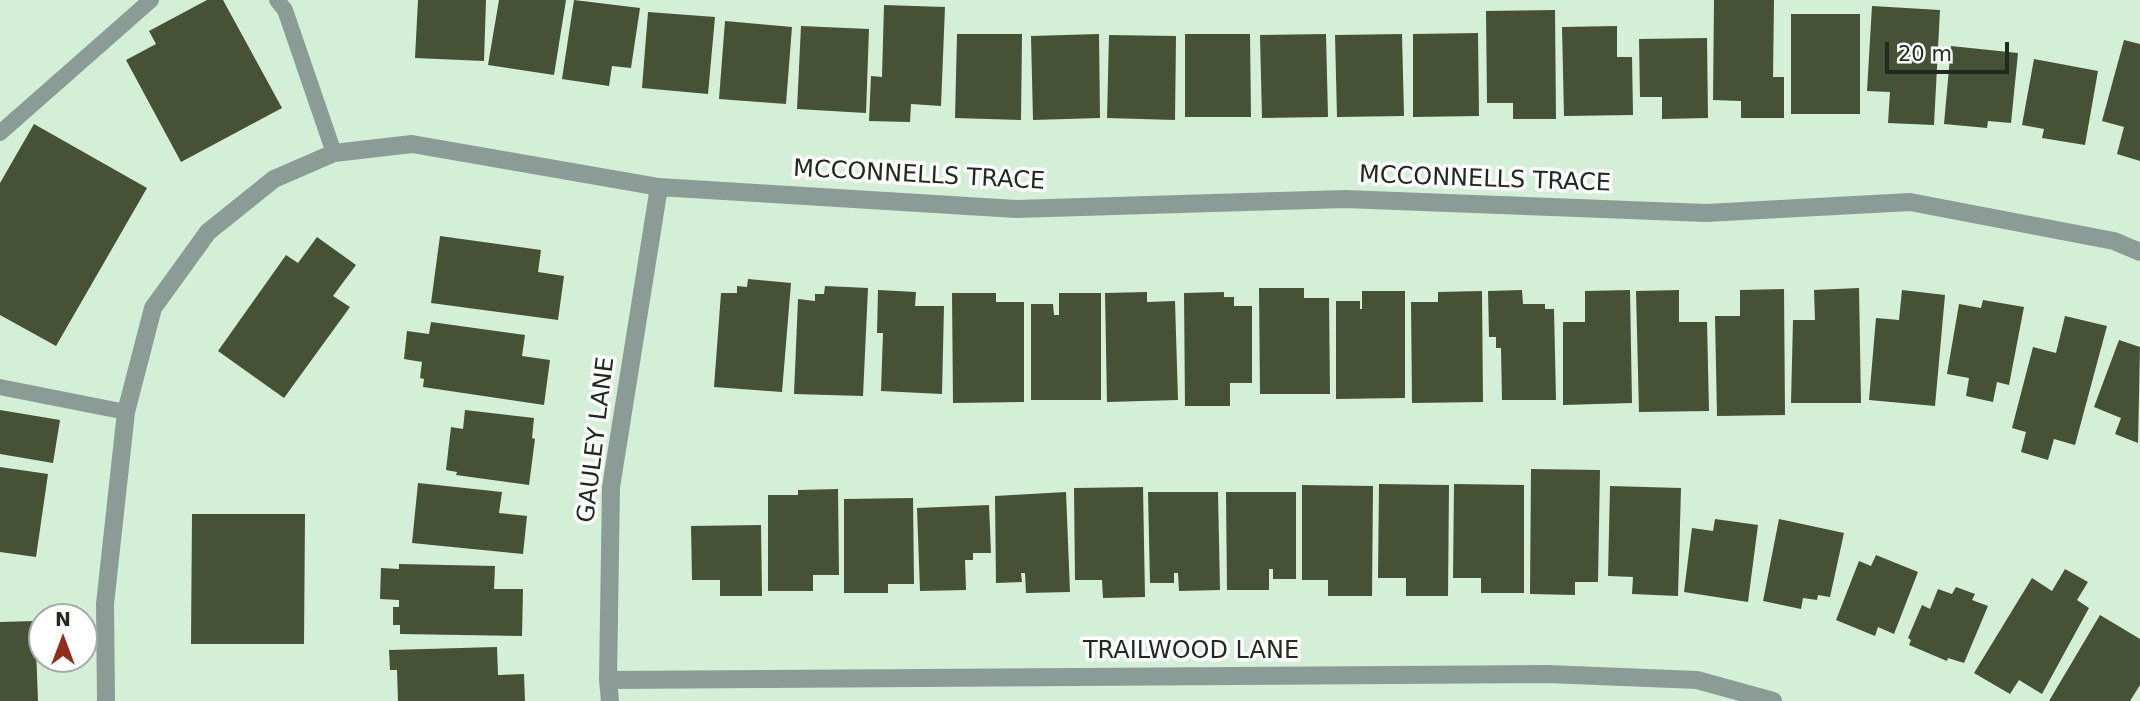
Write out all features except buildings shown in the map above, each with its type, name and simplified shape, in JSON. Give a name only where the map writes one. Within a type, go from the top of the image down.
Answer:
[{"type":"street","name":"MCCONNELLS TRACE","points":[[106,701],[104,604],[126,412],[153,309],[208,232],[274,179],[334,153],[412,145],[659,187],[1016,209],[1345,199],[1706,213],[1910,202],[2114,241],[2140,252]]},
{"type":"street","name":"GAULEY LANE","points":[[610,701],[611,487],[659,187]]},
{"type":"street","name":"TRAILWOOD LANE","points":[[608,680],[1548,674],[1697,680],[1773,701]]},
{"type":"lane","points":[[0,133],[151,0]]},
{"type":"lane","points":[[277,0],[285,10],[334,153]]},
{"type":"lane","points":[[0,387],[126,412]]}]
